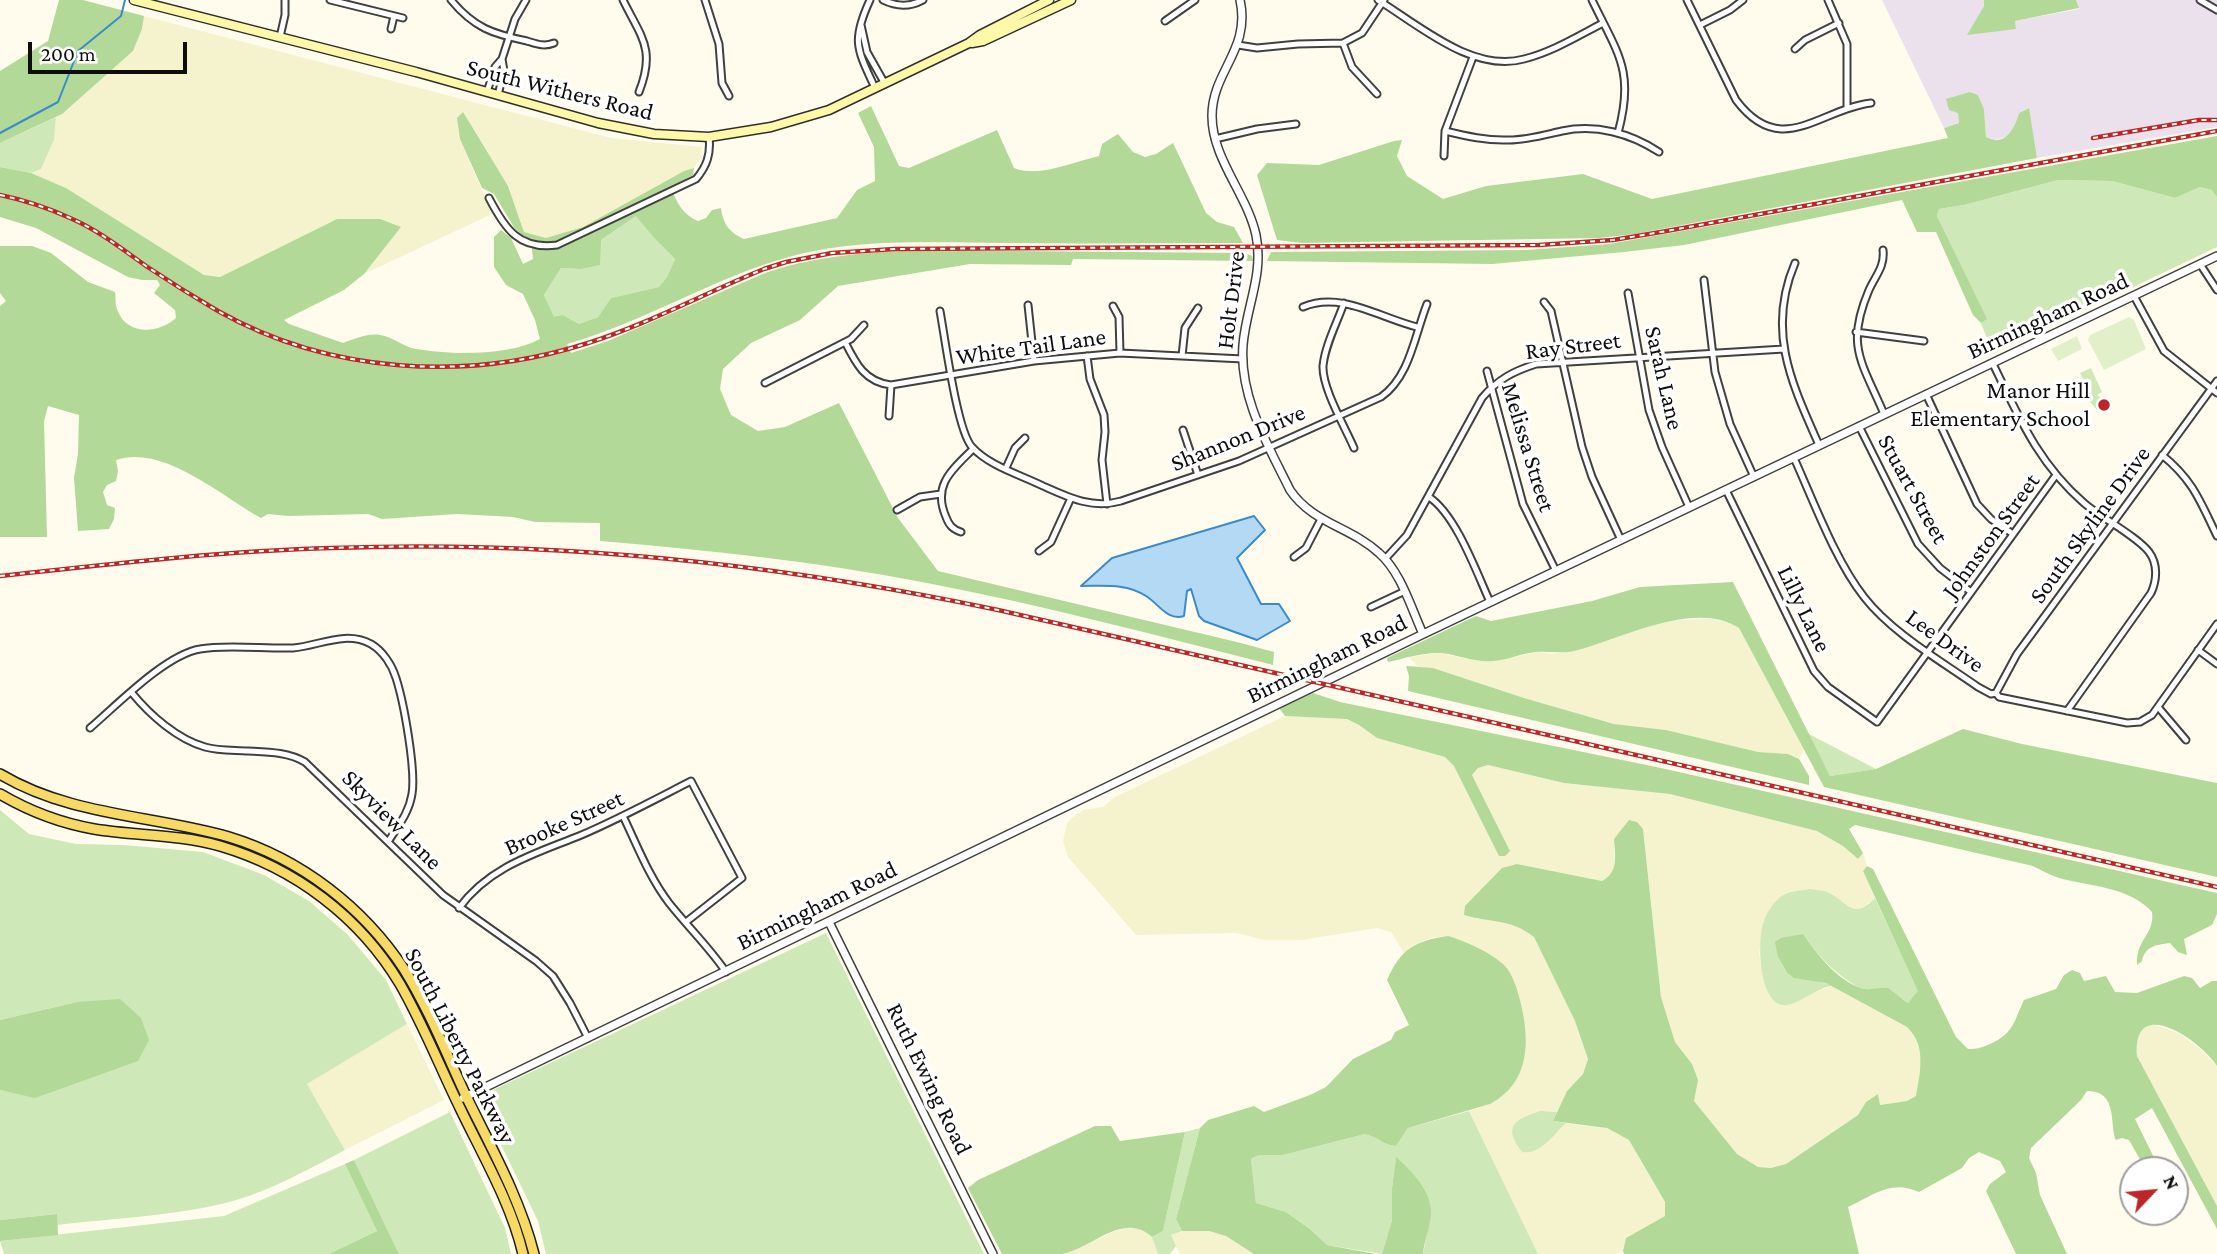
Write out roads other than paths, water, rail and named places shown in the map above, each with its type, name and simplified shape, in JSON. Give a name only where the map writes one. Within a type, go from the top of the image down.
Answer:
[{"type":"main road","name":"South Withers Road","points":[[134,0],[598,123],[654,134],[709,137],[771,128],[800,120],[876,89],[1049,0]]},
{"type":"main road","name":"South Withers Road","points":[[969,43],[982,41],[1070,0]]},
{"type":"main road","name":"South Liberty Parkway","points":[[0,774],[28,790],[64,802],[231,838],[276,856],[317,880],[362,916],[393,953],[418,995],[516,1200],[534,1254]]},
{"type":"main road","name":"South Liberty Parkway","points":[[0,794],[35,812],[72,824],[110,831],[176,837],[223,847],[267,864],[308,887],[353,923],[389,967],[413,1009],[506,1202],[523,1254]]},
{"type":"street","points":[[280,37],[285,0]]},
{"type":"street","points":[[330,0],[403,18]]},
{"type":"street","points":[[451,0],[476,24],[499,36],[546,46],[554,43]]},
{"type":"street","points":[[498,95],[504,71],[502,59],[508,37],[526,0]]},
{"type":"street","points":[[623,0],[646,48],[647,62],[639,92]]},
{"type":"street","points":[[705,0],[719,44],[722,83],[730,96]]},
{"type":"street","points":[[870,0],[857,31],[857,41],[863,64],[876,89]]},
{"type":"street","points":[[883,0],[901,6],[909,6],[923,0]]},
{"type":"street","points":[[1165,21],[1195,0]]},
{"type":"street","name":"Holt Drive","points":[[1240,0],[1242,24],[1238,45],[1220,78],[1212,119],[1215,139],[1251,219],[1256,239],[1258,279],[1245,328],[1242,359],[1248,396],[1297,501],[1321,519],[1364,542],[1385,559],[1423,634]]},
{"type":"street","points":[[1592,0],[1622,63],[1626,83],[1626,103],[1618,133]]},
{"type":"street","points":[[1687,0],[1736,100],[1747,113],[1760,122],[1784,129],[1800,128],[1847,107],[1871,103]]},
{"type":"street","points":[[1700,25],[1744,0]]},
{"type":"street","points":[[1828,0],[1839,23],[1848,53],[1847,107]]},
{"type":"street","points":[[2200,0],[2217,10]]},
{"type":"street","points":[[1238,45],[1257,48],[1343,43],[1362,33],[1381,1],[1473,57],[1493,62],[1522,60],[1603,23]]},
{"type":"street","points":[[391,29],[394,16]]},
{"type":"street","points":[[1795,49],[1805,40],[1839,23]]},
{"type":"street","points":[[861,24],[867,52],[885,84]]},
{"type":"street","points":[[1343,43],[1352,67],[1377,94]]},
{"type":"street","points":[[1444,156],[1445,131],[1473,57]]},
{"type":"street","points":[[487,92],[495,66],[502,59]]},
{"type":"street","points":[[1215,139],[1257,129],[1296,124]]},
{"type":"street","points":[[1445,131],[1496,140],[1524,139],[1574,129],[1596,129],[1640,141],[1659,152]]},
{"type":"street","points":[[489,198],[502,222],[522,241],[540,246],[557,245],[696,179],[710,154],[709,137]]},
{"type":"street","points":[[1883,250],[1883,263],[1861,310],[1856,332],[1860,357],[1884,414]]},
{"type":"street","name":"Birmingham Road","points":[[457,1101],[1423,634],[2217,256]]},
{"type":"street","points":[[1795,263],[1786,295],[1784,349],[1791,379],[1819,445]]},
{"type":"street","points":[[2200,264],[2217,290]]},
{"type":"street","points":[[1704,280],[1711,353],[1730,424],[1754,477]]},
{"type":"street","name":"Sarah Lane","points":[[1628,293],[1644,390],[1655,429],[1689,508]]},
{"type":"street","points":[[2134,296],[2164,351],[2214,391]]},
{"type":"street","points":[[1303,307],[1318,301],[1343,303],[1417,327]]},
{"type":"street","points":[[1544,302],[1550,311],[1582,447],[1592,477],[1621,540]]},
{"type":"street","points":[[1343,303],[1325,355],[1323,370],[1354,447]]},
{"type":"street","name":"Shannon Drive","points":[[973,449],[989,461],[1087,503],[1107,504],[1198,475],[1239,461],[1375,401],[1390,391],[1412,350],[1417,327],[1427,304]]},
{"type":"street","points":[[1028,305],[1034,361]]},
{"type":"street","points":[[1113,306],[1119,317],[1120,353]]},
{"type":"street","points":[[1182,356],[1185,328],[1198,308]]},
{"type":"street","points":[[940,311],[961,424],[973,449],[949,474],[941,494],[941,504],[949,524],[961,532]]},
{"type":"street","points":[[765,383],[845,342],[864,325]]},
{"type":"street","points":[[1856,332],[1924,341]]},
{"type":"street","points":[[845,342],[862,371],[875,382],[891,385],[889,416]]},
{"type":"street","name":"Ray Street","points":[[1385,559],[1407,535],[1482,398],[1491,387],[1514,371],[1536,364],[1784,349]]},
{"type":"street","name":"White Tail Lane","points":[[891,385],[1034,361],[1120,353],[1242,359]]},
{"type":"street","points":[[1087,356],[1090,379],[1104,415],[1102,460],[1107,504]]},
{"type":"street","points":[[1993,363],[2028,436],[2056,475],[2085,504],[2147,549],[2155,567],[2151,593],[2067,711]]},
{"type":"street","name":"Melissa Street","points":[[1487,371],[1523,504],[1556,571]]},
{"type":"street","name":"South Skyline Drive","points":[[1996,693],[2017,654],[2111,523],[2214,391],[2217,381]]},
{"type":"street","points":[[1926,394],[1972,496],[1991,519],[2013,534]]},
{"type":"street","name":"Stuart Street","points":[[1859,426],[1918,544],[1933,562],[1971,592]]},
{"type":"street","points":[[1183,430],[1198,475]]},
{"type":"street","points":[[1006,468],[1016,448],[1025,438]]},
{"type":"street","points":[[2162,455],[2192,484],[2217,536]]},
{"type":"street","name":"Lee Drive","points":[[1794,458],[1853,583],[1879,614],[1978,687],[1991,694],[1996,693],[1999,697],[2134,724],[2146,720],[2158,707]]},
{"type":"street","name":"Johnston Street","points":[[1877,722],[2056,475]]},
{"type":"street","name":"Lilly Lane","points":[[1726,490],[1814,671],[1828,687],[1877,722]]},
{"type":"street","points":[[897,510],[920,497],[941,494]]},
{"type":"street","points":[[1429,497],[1440,504],[1451,519],[1490,602]]},
{"type":"street","points":[[1039,551],[1051,542],[1071,498]]},
{"type":"street","points":[[1294,557],[1306,548],[1321,519]]},
{"type":"street","points":[[1371,607],[1403,592]]},
{"type":"street","points":[[2186,740],[2158,707],[2217,624]]},
{"type":"street","points":[[90,728],[170,662],[200,649],[292,648],[336,638],[350,638],[371,645],[382,653],[396,678],[414,771],[410,807],[388,842]]},
{"type":"street","points":[[2198,650],[2217,664]]},
{"type":"street","name":"Skyview Lane","points":[[132,692],[146,710],[196,744],[298,758],[321,775],[459,908],[536,961],[553,976],[587,1038]]},
{"type":"street","name":"Brooke Street","points":[[459,908],[479,887],[515,861],[579,836],[691,782],[742,878],[686,922]]},
{"type":"street","points":[[623,816],[650,874],[668,902],[714,953],[726,972]]},
{"type":"street","name":"Ruth Ewing Road","points":[[829,922],[993,1254]]},
{"type":"water","points":[[1254,516],[1265,530],[1237,558],[1261,604],[1279,604],[1290,621],[1257,640],[1204,621],[1199,616],[1191,589],[1187,591],[1184,616],[1178,617],[1168,614],[1146,596],[1131,589],[1081,586],[1112,558]]},
{"type":"waterway","points":[[0,133],[58,102],[78,51],[121,16],[125,0]]},
{"type":"railway","points":[[2093,138],[2199,120],[2217,120]]},
{"type":"railway","points":[[0,195],[45,208],[80,223],[218,311],[261,332],[306,348],[352,359],[447,367],[495,363],[588,343],[654,318],[764,269],[832,253],[895,249],[1539,245],[1613,240],[2217,131]]},
{"type":"railway","points":[[0,576],[249,552],[416,546],[583,552],[750,568],[998,610],[2217,887]]},
{"type":"place","name":"Manor Hill Elementary School","points":[[2104,405]]}]
